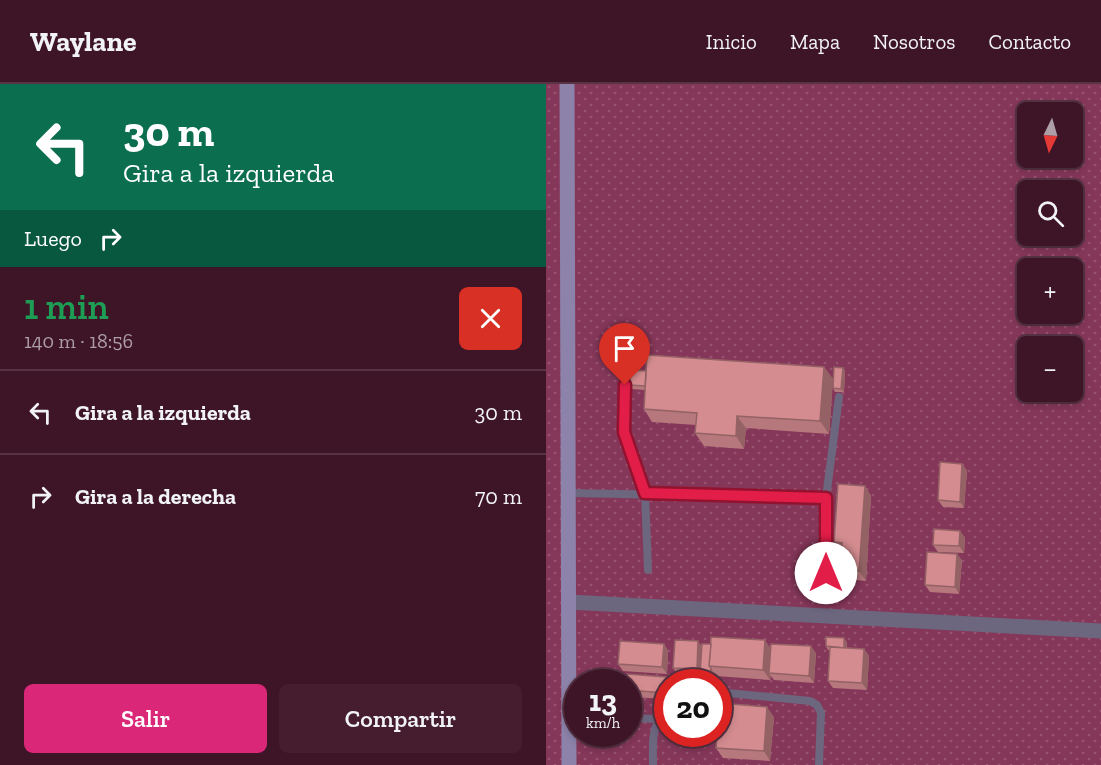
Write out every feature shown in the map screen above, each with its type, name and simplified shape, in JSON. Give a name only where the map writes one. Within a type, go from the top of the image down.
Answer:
[{"type":"street","points":[[567,84],[568,602],[571,669]]},
{"type":"street","points":[[568,602],[1101,631]]},
{"type":"street","points":[[569,765],[570,747]]},
{"type":"lane","points":[[625,385],[624,432],[645,493],[648,570]]},
{"type":"lane","points":[[826,573],[826,498],[839,397]]},
{"type":"lane","points":[[568,493],[826,498]]},
{"type":"lane","points":[[732,693],[810,701],[817,705],[821,713],[819,765]]},
{"type":"lane","points":[[653,765],[654,735]]},
{"type":"shaded area","points":[[546,84],[1101,84],[1101,765],[546,765]]},
{"type":"building","points":[[647,355],[824,367],[820,421],[737,416],[736,436],[695,433],[697,413],[644,409]]},
{"type":"building","points":[[834,367],[843,368],[841,389],[833,388]]},
{"type":"building","points":[[631,370],[646,371],[645,386],[630,385]]},
{"type":"building","points":[[940,462],[962,464],[960,502],[938,500]]},
{"type":"building","points":[[838,484],[865,486],[859,571],[840,569],[842,543],[834,542]]},
{"type":"building","points":[[934,529],[960,531],[959,546],[933,545]]},
{"type":"building","points":[[927,552],[957,554],[955,587],[925,585]]},
{"type":"building","points":[[711,637],[765,640],[763,670],[709,666]]},
{"type":"building","points":[[826,637],[844,638],[844,648],[826,646]]},
{"type":"building","points":[[675,640],[698,641],[697,669],[673,668]]},
{"type":"building","points":[[620,641],[664,644],[662,667],[618,664]]},
{"type":"building","points":[[702,644],[711,644],[709,666],[711,669],[700,669]]},
{"type":"building","points":[[771,644],[811,646],[809,676],[769,673]]},
{"type":"building","points":[[830,647],[864,649],[862,683],[828,681]]},
{"type":"building","points":[[642,675],[654,676],[654,692],[642,691]]},
{"type":"building","points":[[732,704],[767,707],[764,751],[716,748],[732,747]]},
{"type":"route","points":[[625,385],[624,432],[645,493],[826,498],[826,573]]}]
